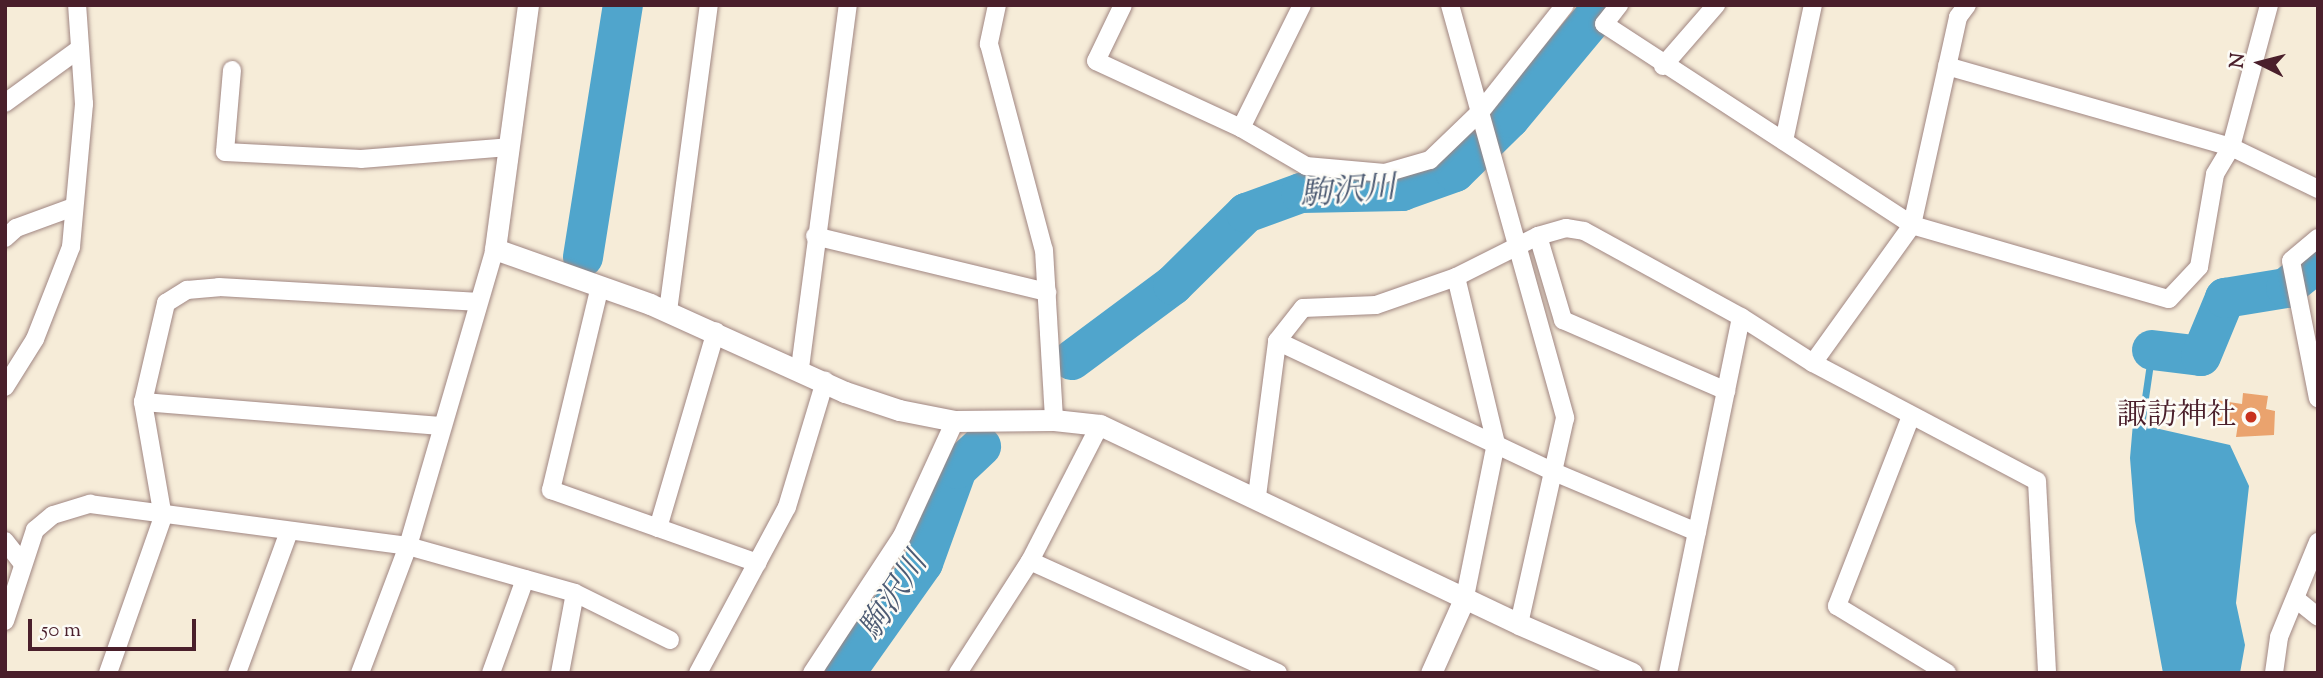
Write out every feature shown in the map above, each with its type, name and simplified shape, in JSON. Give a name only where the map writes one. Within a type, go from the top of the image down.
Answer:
[{"type":"street","points":[[5,387],[35,339],[71,247],[71,208],[84,104],[77,5]]},
{"type":"street","points":[[668,311],[709,5]]},
{"type":"street","points":[[800,368],[815,236],[848,5]]},
{"type":"street","points":[[997,5],[989,44],[1044,250],[1054,420]]},
{"type":"street","points":[[1123,5],[1096,61],[1241,128],[1306,166],[1385,173],[1430,160],[1483,116],[1565,5]]},
{"type":"street","points":[[1241,128],[1302,5]]},
{"type":"street","points":[[1450,5],[1520,248],[1565,418],[1519,624]]},
{"type":"street","points":[[1619,5],[1604,24],[1664,66],[1912,225],[2169,299],[2199,268],[2215,174],[2231,147],[2269,5]]},
{"type":"street","points":[[1664,66],[1716,5]]},
{"type":"street","points":[[1784,141],[1813,5]]},
{"type":"street","points":[[1813,363],[1912,225],[1958,17],[1967,5]]},
{"type":"street","points":[[360,673],[408,546],[476,302],[495,249],[524,6]]},
{"type":"street","points":[[5,103],[79,49]]},
{"type":"street","points":[[1947,66],[2231,147],[2318,189]]},
{"type":"street","points":[[232,70],[225,152],[362,159],[509,147]]},
{"type":"street","points":[[5,238],[16,228],[71,208]]},
{"type":"street","points":[[1257,496],[1276,341],[1303,308],[1376,305],[1456,277],[1520,248],[1538,236],[1566,228],[1584,231],[1741,317],[1813,363],[1911,416],[2000,458],[2037,481],[2047,673]]},
{"type":"street","points":[[815,236],[1047,292]]},
{"type":"street","points":[[1538,236],[1563,320],[1726,391]]},
{"type":"street","points":[[2318,238],[2291,261],[2300,293],[2318,398]]},
{"type":"street","points":[[495,249],[668,311],[825,381],[899,410],[955,421],[1054,420],[1100,425],[1257,496],[1519,624],[1632,673]]},
{"type":"street","points":[[1431,673],[1465,597],[1496,443],[1456,277]]},
{"type":"street","points":[[600,286],[551,490],[757,563]]},
{"type":"street","points":[[108,673],[163,517],[143,402],[166,303],[187,290],[219,287],[476,302]]},
{"type":"street","points":[[1668,673],[1741,317]]},
{"type":"street","points":[[658,528],[716,331]]},
{"type":"street","points":[[1276,341],[1554,472],[1697,532]]},
{"type":"street","points":[[698,673],[787,507],[825,381]]},
{"type":"street","points":[[143,402],[441,426]]},
{"type":"street","points":[[1911,416],[1837,606],[1947,673]]},
{"type":"street","points":[[812,673],[902,536],[955,421]]},
{"type":"street","points":[[963,671],[1030,561],[1100,425]]},
{"type":"street","points":[[5,621],[35,530],[53,515],[90,504],[163,517],[408,546],[575,593],[670,640]]},
{"type":"street","points":[[237,673],[289,532]]},
{"type":"street","points":[[5,541],[23,564]]},
{"type":"street","points":[[2274,673],[2279,637],[2318,542]]},
{"type":"street","points":[[1030,561],[1278,673]]},
{"type":"street","points":[[491,673],[525,579]]},
{"type":"street","points":[[560,673],[575,593]]},
{"type":"street","points":[[2296,599],[2318,617]]},
{"type":"water","points":[[2133,423],[2230,445],[2249,486],[2236,603],[2245,645],[2240,673],[2163,673],[2135,521],[2130,458]]},
{"type":"building","points":[[2243,393],[2268,396],[2266,409],[2275,411],[2274,435],[2236,437],[2238,424],[2214,420],[2216,400],[2242,404]]},
{"type":"waterway","points":[[583,257],[623,5]]},
{"type":"waterway","name":"駒沢川","points":[[1072,360],[1173,285],[1246,213],[1301,193],[1402,191],[1455,172],[1510,118],[1604,5]]},
{"type":"waterway","points":[[2152,350],[2201,356],[2225,298],[2286,288],[2318,262]]},
{"type":"waterway","points":[[2140,432],[2152,350]]},
{"type":"waterway","name":"駒沢川","points":[[845,673],[923,563],[957,469],[981,447]]},
{"type":"place","name":"諏訪神社","points":[[2251,417]]}]
